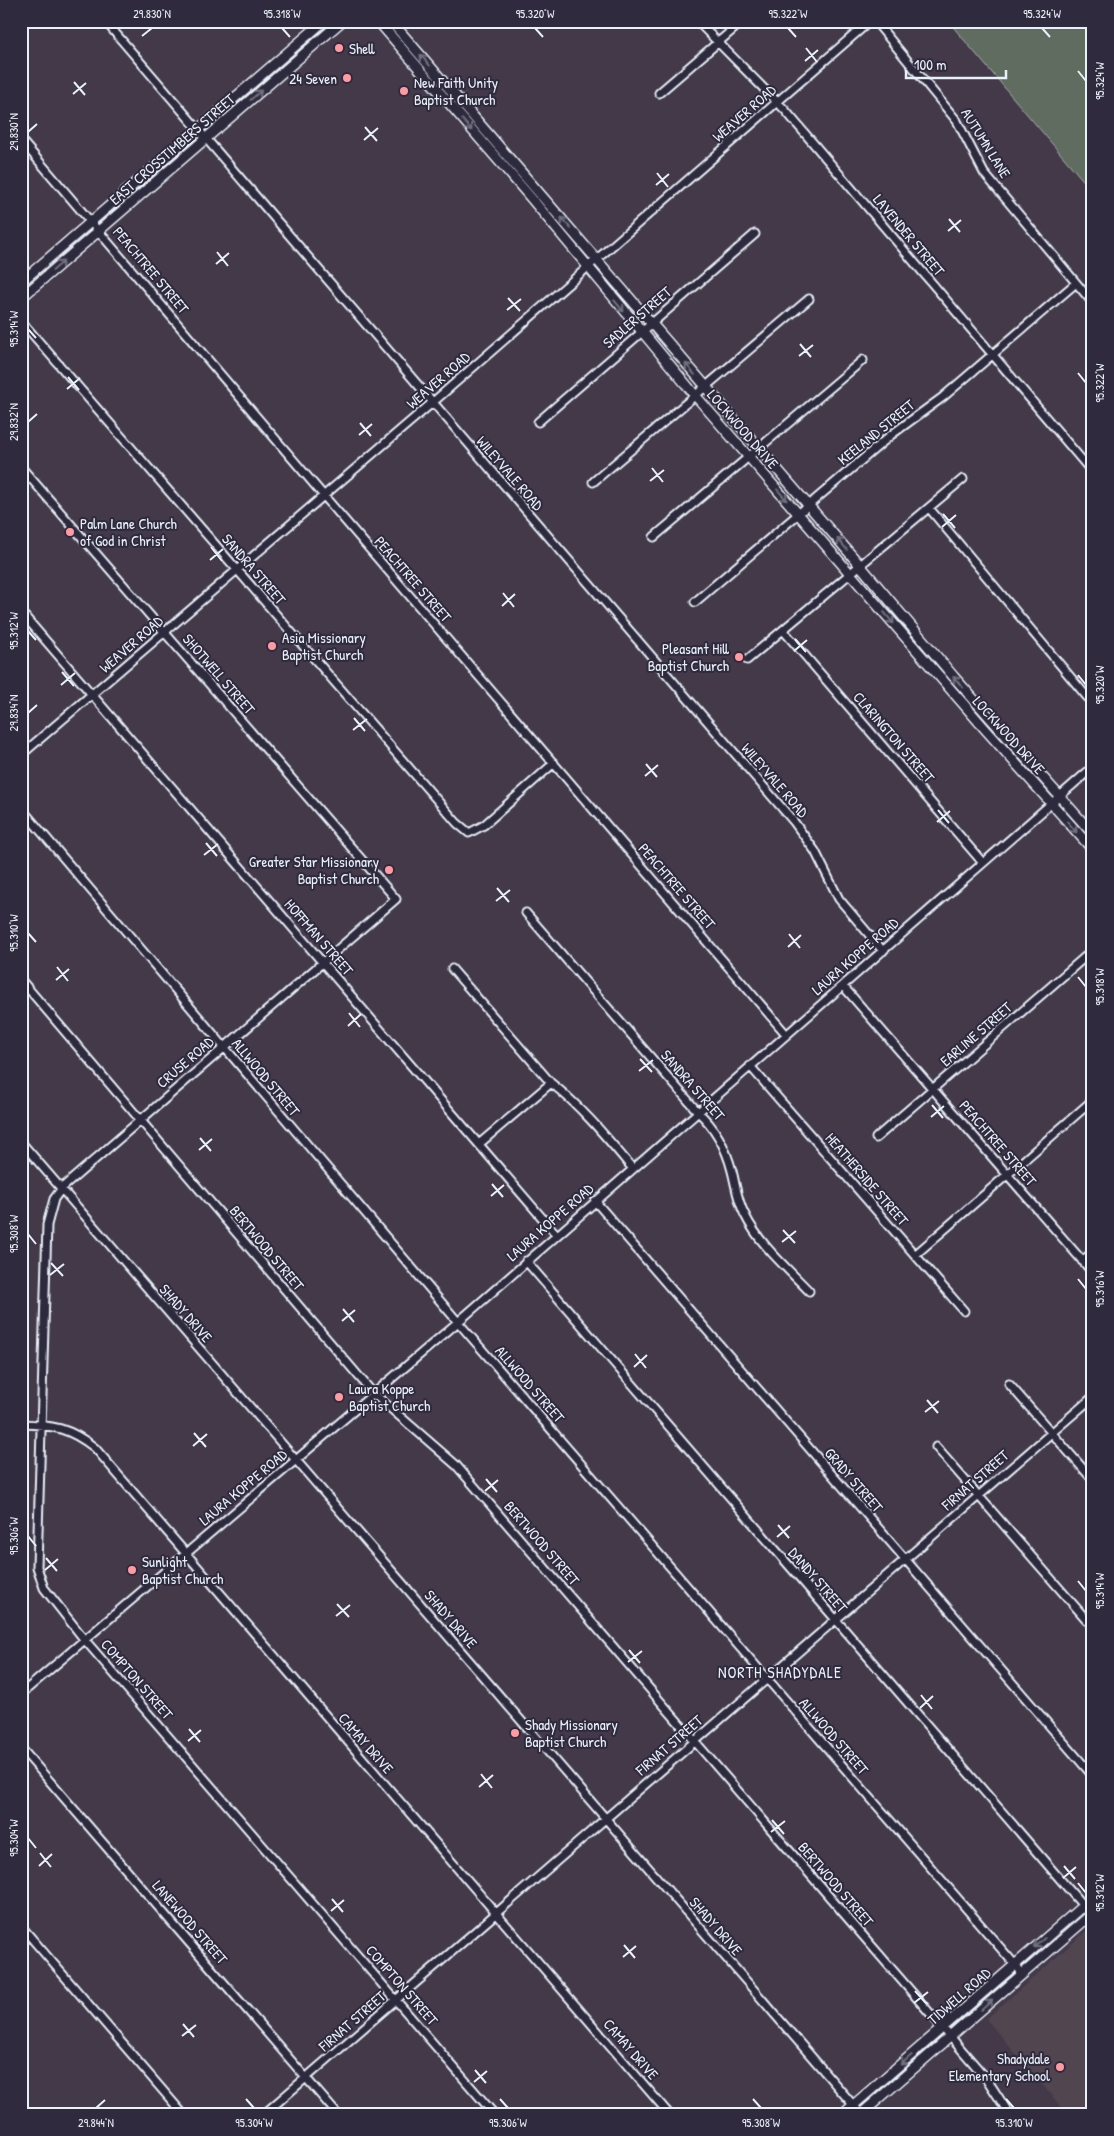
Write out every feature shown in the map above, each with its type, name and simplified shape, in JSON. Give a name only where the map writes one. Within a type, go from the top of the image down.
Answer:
[{"type":"main road","name":"EAST CROSSTIMBERS STREET","points":[[21,282],[324,21]]},
{"type":"main road","name":"EAST CROSSTIMBERS STREET","points":[[21,298],[342,21]]},
{"type":"main road","name":"LOCKWOOD DRIVE","points":[[378,21],[531,198],[748,457],[1093,850]]},
{"type":"main road","name":"LOCKWOOD DRIVE","points":[[391,21],[859,564],[954,678],[1093,834]]},
{"type":"main road","points":[[441,96],[449,87]]},
{"type":"main road","points":[[531,198],[538,191]]},
{"type":"main road","name":"TIDWELL ROAD","points":[[842,2115],[1093,1897]]},
{"type":"main road","name":"TIDWELL ROAD","points":[[860,2115],[1092,1914]]},
{"type":"main road","points":[[21,2111],[25,2115]]},
{"type":"street","name":"WILEYVALE ROAD","points":[[105,21],[432,404],[794,822],[815,851],[839,899],[883,951]]},
{"type":"street","name":"LAVENDER STREET","points":[[697,21],[778,102],[1093,473]]},
{"type":"street","points":[[659,93],[743,21]]},
{"type":"street","name":"WEAVER ROAD","points":[[23,751],[92,695],[432,404],[870,21]]},
{"type":"street","name":"AUTUMN LANE","points":[[874,21],[957,121],[984,173],[1093,303]]},
{"type":"street","name":"PEACHTREE STREET","points":[[21,140],[786,1034]]},
{"type":"street","name":"SADLER STREET","points":[[538,422],[755,234]]},
{"type":"street","name":"KEELAND STREET","points":[[695,602],[891,435],[942,397],[1076,283]]},
{"type":"street","points":[[593,482],[694,394],[809,299]]},
{"type":"street","name":"SANDRA STREET","points":[[21,321],[457,823],[469,833],[484,825],[554,763]]},
{"type":"street","points":[[654,537],[863,360]]},
{"type":"street","name":"SHOTWELL STREET","points":[[21,467],[396,899]]},
{"type":"street","points":[[748,660],[859,564],[963,478]]},
{"type":"street","points":[[929,508],[1093,704]]},
{"type":"street","name":"HOFFMAN STREET","points":[[21,612],[556,1234]]},
{"type":"street","name":"CLARINGTON STREET","points":[[783,630],[983,863]]},
{"type":"street","name":"LAURA KOPPE ROAD","points":[[21,1694],[458,1322],[556,1234],[1093,767]]},
{"type":"street","name":"ALLWOOD STREET","points":[[21,808],[458,1322],[1022,1974]]},
{"type":"street","name":"CRUSE ROAD","points":[[62,1188],[396,899]]},
{"type":"street","name":"SANDRA STREET","points":[[526,913],[698,1112],[710,1123],[724,1148],[733,1172],[737,1197],[756,1235],[809,1291]]},
{"type":"street","name":"EARLINE STREET","points":[[876,1138],[1093,950]]},
{"type":"street","points":[[452,969],[551,1082],[568,1096],[588,1117],[633,1169]]},
{"type":"street","name":"BERTWOOD STREET","points":[[21,980],[373,1393],[456,1464],[986,2078],[1007,2114]]},
{"type":"street","name":"PEACHTREE STREET","points":[[842,986],[1093,1273]]},
{"type":"street","name":"HEATHERSIDE STREET","points":[[750,1066],[964,1311]]},
{"type":"street","points":[[479,1144],[551,1082]]},
{"type":"street","points":[[915,1255],[1093,1100]]},
{"type":"street","name":"SHADY DRIVE","points":[[21,1142],[860,2115]]},
{"type":"street","name":"COMPTON STREET","points":[[62,1188],[54,1199],[47,1225],[36,1567],[44,1588],[84,1640],[495,2115]]},
{"type":"street","name":"GRADY STREET","points":[[595,1201],[1093,1776]]},
{"type":"street","points":[[1082,1261],[1093,1252]]},
{"type":"street","name":"DANDY STREET","points":[[526,1261],[1082,1906],[1092,1914]]},
{"type":"street","points":[[1009,1384],[1093,1480]]},
{"type":"street","name":"FIRNAT STREET","points":[[263,2115],[1093,1396]]},
{"type":"street","name":"CAMAY DRIVE","points":[[21,1424],[42,1424],[62,1428],[78,1434],[95,1448],[670,2115]]},
{"type":"street","points":[[936,1447],[1093,1628]]},
{"type":"street","name":"LANEWOOD STREET","points":[[21,1748],[338,2115]]},
{"type":"street","points":[[21,1926],[184,2115]]},
{"type":"shaded area","name":"Shadydale Elementary School","points":[[1093,1925],[1093,2115],[1068,2115],[986,2019]]},
{"type":"green space","points":[[948,21],[1093,21],[1093,192]]},
{"type":"place","name":"Shell","points":[[339,48]]},
{"type":"place","name":"24 Seven","points":[[347,78]]},
{"type":"place","name":"New Faith Unity Baptist Church","points":[[404,91]]},
{"type":"place","name":"Palm Lane Church of God in Christ","points":[[70,532]]},
{"type":"place","name":"Asia Missionary Baptist Church","points":[[272,646]]},
{"type":"place","name":"Pleasant Hill Baptist Church","points":[[739,657]]},
{"type":"place","name":"Greater Star Missionary Baptist Church","points":[[389,870]]},
{"type":"place","name":"Laura Koppe Baptist Church","points":[[339,1397]]},
{"type":"place","name":"Sunlight Baptist Church","points":[[132,1570]]},
{"type":"place","name":"Shady Missionary Baptist Church","points":[[515,1733]]},
{"type":"place","name":"Shadydale Elementary School","points":[[1060,2067]]},
{"type":"district","name":"NORTH SHADYDALE","points":[[780,1672]]}]
